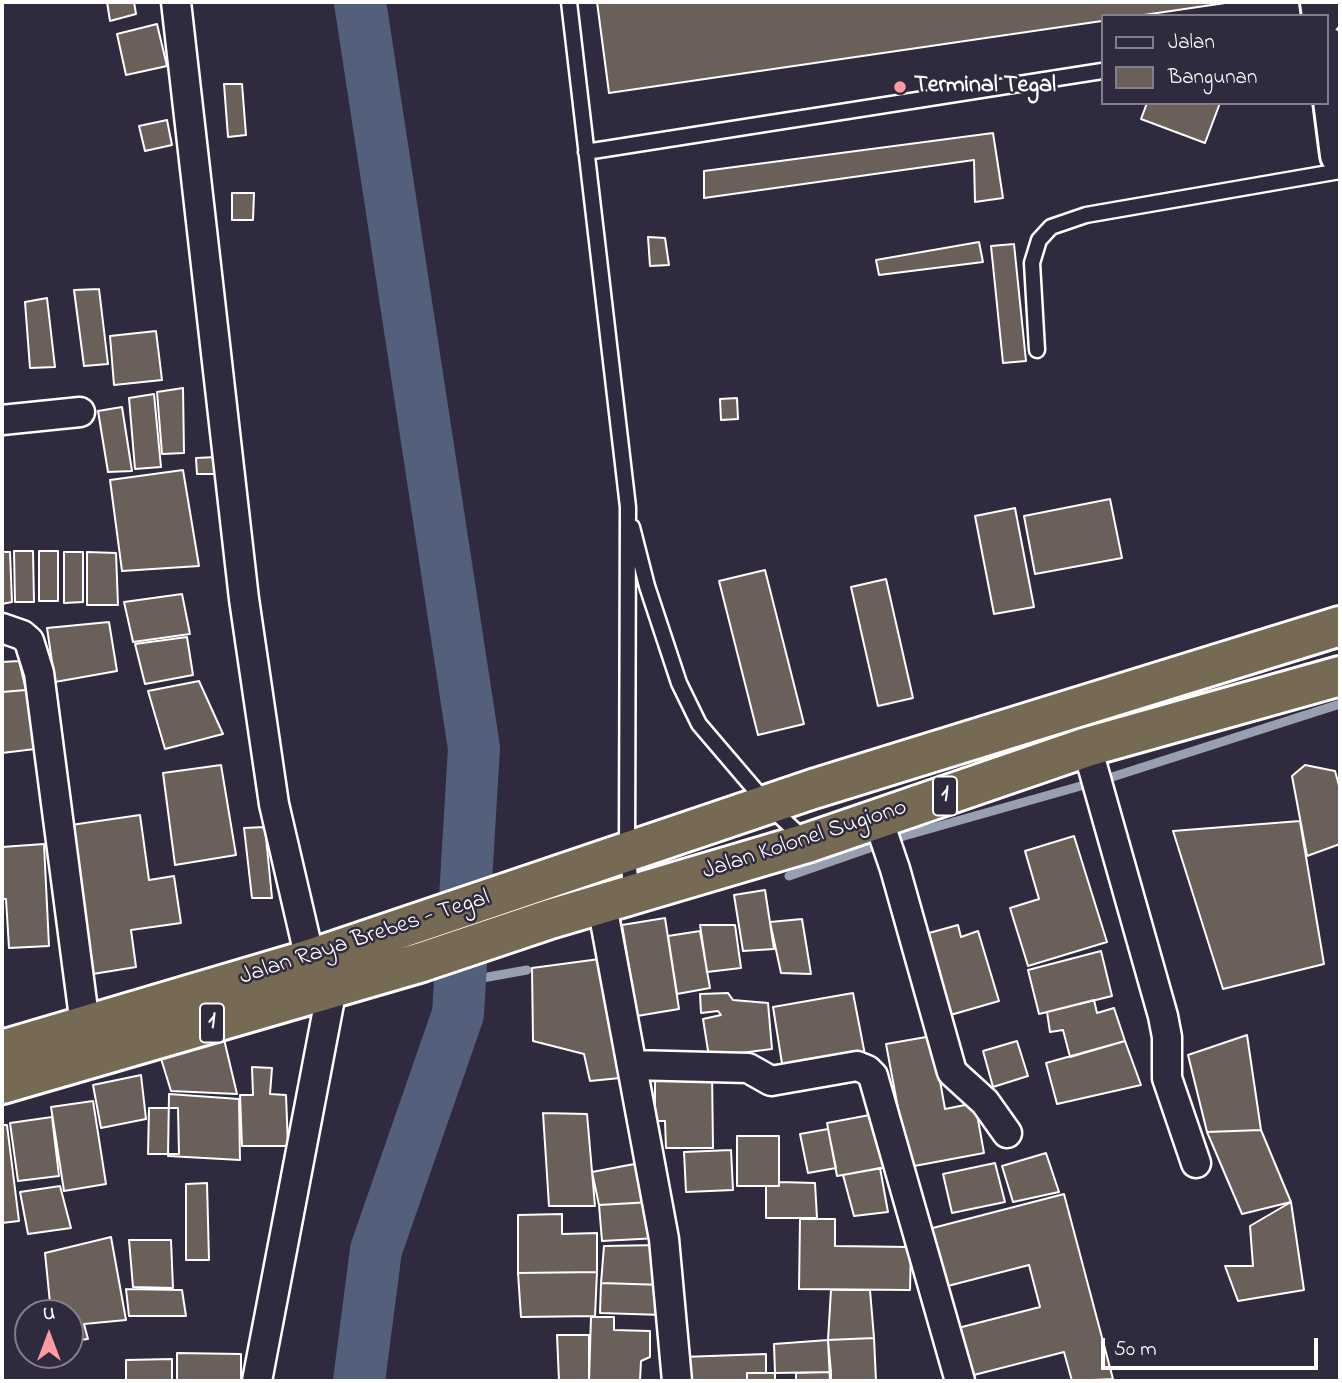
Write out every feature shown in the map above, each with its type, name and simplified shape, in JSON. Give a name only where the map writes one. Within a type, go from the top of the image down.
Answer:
[{"type":"highway","name":"Jalan Kolonel Sugiono","points":[[566,872],[826,785],[1340,626]]},
{"type":"highway","name":"Jalan Kolonel Sugiono","points":[[550,919],[807,843],[880,826],[1340,676]]},
{"type":"highway","name":"Jalan Raya Brebes - Tegal","points":[[2,1083],[321,974],[404,929],[566,872]]},
{"type":"highway","name":"Jalan Raya Brebes - Tegal","points":[[2,1050],[85,1025],[321,974],[422,962],[550,919]]},
{"type":"main road","points":[[1328,62],[1340,155]]},
{"type":"street","points":[[176,2],[244,599],[274,804],[321,974],[257,1381]]},
{"type":"street","points":[[2,421],[80,412]]},
{"type":"street","points":[[2,628],[22,635],[29,641],[39,673],[85,1025]]},
{"type":"street","points":[[1090,758],[1163,1016],[1167,1037],[1167,1078],[1196,1163]]},
{"type":"street","points":[[880,826],[895,869],[952,1072],[985,1102],[1007,1133]]},
{"type":"street","points":[[617,900],[632,1065],[664,1238],[677,1381]]},
{"type":"street","points":[[632,1065],[748,1068],[771,1081],[857,1066],[867,1070],[873,1076],[960,1381]]},
{"type":"lane","points":[[569,2],[628,507],[647,586],[679,683],[699,724],[769,806],[807,843]]},
{"type":"lane","points":[[586,152],[1100,71]]},
{"type":"lane","points":[[1037,350],[1032,263],[1039,240],[1051,227],[1086,215],[1340,171]]},
{"type":"lane","points":[[617,900],[627,852],[628,507]]},
{"type":"building","points":[[107,2],[134,2],[136,14],[110,21]]},
{"type":"building","points":[[597,2],[1232,2],[1151,14],[1100,14],[1100,21],[609,93]]},
{"type":"building","points":[[157,24],[167,66],[126,75],[117,34]]},
{"type":"building","points":[[224,84],[242,84],[246,135],[228,137]]},
{"type":"building","points":[[1146,105],[1219,105],[1205,143],[1141,119]]},
{"type":"building","points":[[167,120],[172,145],[145,151],[139,126]]},
{"type":"building","points":[[993,133],[1003,198],[975,202],[974,160],[704,198],[704,171]]},
{"type":"building","points":[[232,193],[254,193],[253,220],[232,220]]},
{"type":"building","points":[[648,237],[665,238],[669,265],[650,266]]},
{"type":"building","points":[[979,242],[983,262],[879,275],[876,260]]},
{"type":"building","points":[[1014,244],[1026,361],[1003,363],[991,246]]},
{"type":"building","points":[[99,289],[108,364],[84,366],[74,290]]},
{"type":"building","points":[[47,298],[55,367],[30,368],[25,302]]},
{"type":"building","points":[[156,331],[162,380],[114,385],[110,336]]},
{"type":"building","points":[[183,388],[184,453],[162,454],[157,392]]},
{"type":"building","points":[[154,394],[161,467],[135,469],[129,398]]},
{"type":"building","points":[[737,398],[738,419],[721,420],[720,399]]},
{"type":"building","points":[[122,407],[132,471],[108,472],[98,411]]},
{"type":"building","points":[[217,457],[216,474],[197,474],[196,458]]},
{"type":"building","points":[[183,470],[199,566],[122,571],[110,480]]},
{"type":"building","points":[[1110,499],[1122,558],[1035,574],[1024,516]]},
{"type":"building","points":[[1015,508],[1034,607],[994,614],[975,516]]},
{"type":"building","points":[[14,551],[33,551],[34,602],[15,602]]},
{"type":"building","points":[[39,551],[58,551],[58,601],[39,601]]},
{"type":"building","points":[[2,552],[10,552],[12,602],[2,604]]},
{"type":"building","points":[[64,552],[83,552],[83,602],[64,603]]},
{"type":"building","points":[[87,552],[116,553],[118,605],[87,605]]},
{"type":"building","points":[[765,570],[804,724],[758,735],[719,581]]},
{"type":"building","points":[[886,579],[913,698],[878,706],[851,587]]},
{"type":"building","points":[[182,594],[190,634],[133,642],[124,602]]},
{"type":"building","points":[[109,622],[117,671],[55,682],[47,628]]},
{"type":"building","points":[[187,637],[193,675],[145,684],[135,644]]},
{"type":"building","points":[[19,661],[26,690],[2,692],[2,662]]},
{"type":"building","points":[[199,681],[223,734],[165,749],[148,691]]},
{"type":"building","points":[[26,690],[35,749],[2,753],[2,692]]},
{"type":"building","points":[[221,765],[236,855],[175,865],[163,773]]},
{"type":"building","points":[[1305,765],[1335,771],[1340,789],[1340,844],[1307,856],[1292,776]]},
{"type":"building","points":[[140,815],[149,880],[174,876],[181,923],[131,930],[136,967],[93,974],[71,825]]},
{"type":"building","points":[[1300,821],[1324,964],[1223,989],[1173,831]]},
{"type":"building","points":[[265,827],[272,898],[252,898],[244,828]]},
{"type":"building","points":[[1074,836],[1107,942],[1028,966],[1010,908],[1039,899],[1025,851]]},
{"type":"building","points":[[44,844],[49,946],[9,948],[6,899],[2,899],[2,847]]},
{"type":"building","points":[[765,890],[774,949],[743,951],[734,895]]},
{"type":"building","points":[[665,918],[679,1009],[637,1016],[622,925]]},
{"type":"building","points":[[802,919],[811,974],[781,973],[770,922]]},
{"type":"building","points":[[700,925],[735,925],[741,968],[707,972]]},
{"type":"building","points":[[958,925],[961,937],[978,931],[999,1001],[940,1018],[923,957],[933,949],[929,933]]},
{"type":"building","points":[[700,931],[710,988],[677,994],[668,936]]},
{"type":"building","points":[[1101,951],[1112,996],[1039,1014],[1028,970]]},
{"type":"building","points":[[607,958],[630,1077],[590,1081],[584,1054],[533,1041],[532,968]]},
{"type":"building","points":[[728,993],[733,1000],[768,1003],[772,1049],[709,1057],[703,1019],[721,1015],[718,1011],[701,1013],[700,994]]},
{"type":"building","points":[[853,993],[866,1060],[784,1076],[773,1007]]},
{"type":"building","points":[[1094,1000],[1097,1013],[1114,1008],[1125,1041],[1070,1057],[1063,1030],[1050,1032],[1047,1012]]},
{"type":"building","points":[[223,1035],[237,1094],[171,1091],[158,1049]]},
{"type":"building","points":[[1247,1035],[1261,1130],[1207,1132],[1188,1055]]},
{"type":"building","points":[[932,1036],[945,1109],[975,1103],[984,1153],[909,1167],[886,1044]]},
{"type":"building","points":[[1017,1041],[1028,1076],[993,1087],[983,1051]]},
{"type":"building","points":[[1125,1041],[1141,1085],[1057,1104],[1046,1063]]},
{"type":"building","points":[[252,1067],[272,1068],[270,1094],[286,1095],[288,1146],[242,1146],[240,1095],[253,1095]]},
{"type":"building","points":[[655,1071],[712,1071],[713,1148],[666,1148],[665,1121],[655,1121]]},
{"type":"building","points":[[141,1075],[146,1119],[101,1128],[93,1085]]},
{"type":"building","points":[[169,1094],[239,1099],[240,1160],[168,1156]]},
{"type":"building","points":[[93,1101],[106,1184],[64,1191],[51,1107]]},
{"type":"building","points":[[149,1108],[178,1108],[179,1154],[148,1154]]},
{"type":"building","points":[[543,1113],[587,1114],[595,1206],[549,1206]]},
{"type":"building","points":[[875,1114],[888,1167],[837,1176],[827,1123]]},
{"type":"building","points":[[52,1117],[59,1176],[18,1181],[10,1123]]},
{"type":"building","points":[[2,1125],[7,1125],[19,1221],[2,1223]]},
{"type":"building","points":[[828,1129],[836,1168],[808,1173],[800,1134]]},
{"type":"building","points":[[1261,1130],[1291,1202],[1242,1214],[1207,1132]]},
{"type":"building","points":[[737,1136],[779,1136],[779,1186],[737,1186]]},
{"type":"building","points":[[731,1150],[733,1190],[686,1192],[684,1152]]},
{"type":"building","points":[[1046,1153],[1059,1192],[1013,1202],[1002,1166]]},
{"type":"building","points":[[645,1162],[652,1202],[599,1205],[592,1172]]},
{"type":"building","points":[[995,1163],[1005,1202],[952,1213],[943,1174]]},
{"type":"building","points":[[880,1168],[888,1212],[854,1216],[843,1175]]},
{"type":"building","points":[[779,1182],[815,1183],[817,1218],[766,1218],[766,1186],[779,1186]]},
{"type":"building","points":[[207,1183],[209,1260],[186,1260],[186,1184]]},
{"type":"building","points":[[60,1186],[71,1228],[28,1234],[20,1192]]},
{"type":"building","points":[[1064,1194],[1113,1379],[1072,1381],[1064,1352],[966,1377],[954,1329],[1040,1307],[1029,1265],[940,1288],[925,1230]]},
{"type":"building","points":[[652,1202],[658,1238],[602,1241],[599,1205]]},
{"type":"building","points":[[1291,1202],[1304,1290],[1238,1301],[1225,1266],[1253,1266],[1250,1226]]},
{"type":"building","points":[[562,1214],[562,1234],[597,1233],[597,1272],[518,1273],[518,1215]]},
{"type":"building","points":[[800,1219],[835,1219],[835,1246],[911,1247],[910,1290],[799,1289]]},
{"type":"building","points":[[111,1237],[126,1320],[84,1324],[84,1299],[50,1299],[45,1253]]},
{"type":"building","points":[[129,1240],[171,1240],[173,1288],[133,1287]]},
{"type":"building","points":[[661,1245],[664,1285],[601,1283],[604,1246]]},
{"type":"building","points":[[597,1272],[595,1316],[521,1317],[518,1273]]},
{"type":"building","points":[[601,1283],[664,1285],[663,1315],[600,1313]]},
{"type":"building","points":[[126,1289],[182,1290],[186,1316],[129,1316]]},
{"type":"building","points":[[831,1290],[870,1290],[874,1338],[828,1340]]},
{"type":"building","points":[[591,1317],[614,1317],[614,1330],[650,1331],[650,1357],[641,1361],[640,1381],[589,1381]]},
{"type":"building","points":[[84,1324],[88,1339],[84,1339]]},
{"type":"building","points":[[557,1335],[589,1335],[589,1381],[559,1381]]},
{"type":"building","points":[[874,1338],[876,1381],[830,1381],[828,1340]]},
{"type":"building","points":[[828,1340],[831,1372],[775,1373],[774,1344]]},
{"type":"building","points":[[177,1353],[241,1354],[241,1381],[177,1381]]},
{"type":"building","points":[[766,1354],[766,1373],[747,1373],[747,1381],[683,1381],[682,1357]]},
{"type":"building","points":[[172,1359],[172,1381],[126,1381],[126,1360]]},
{"type":"building","points":[[831,1372],[831,1381],[796,1381],[796,1373]]},
{"type":"building","points":[[747,1373],[775,1373],[775,1381],[747,1381]]},
{"type":"waterway","points":[[359,1381],[376,1250],[458,1014],[474,748],[360,2]]},
{"type":"waterway","points":[[789,876],[904,836],[1109,778],[1340,704]]},
{"type":"waterway","points":[[460,982],[527,970]]},
{"type":"place","name":"Terminal Tegal","points":[[900,87]]}]
